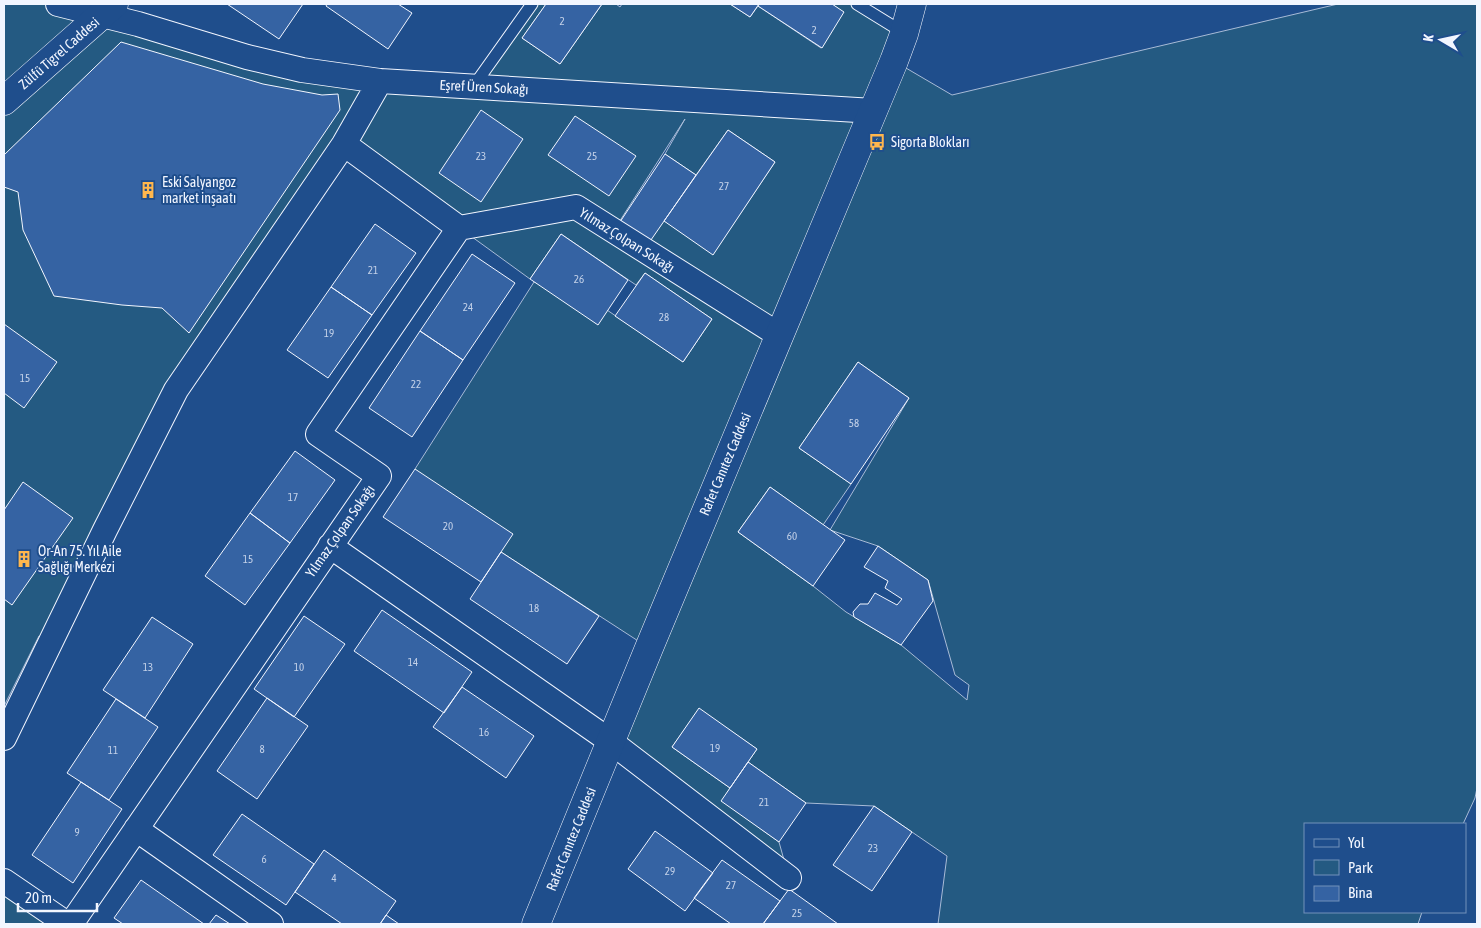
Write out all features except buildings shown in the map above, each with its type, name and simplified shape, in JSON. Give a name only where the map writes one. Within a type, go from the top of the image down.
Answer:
[{"type":"street","name":"Eşref Üren Sokağı","points":[[58,4],[108,10],[147,27],[247,57],[292,68],[380,81],[874,111]]},
{"type":"street","name":"Rafet Canıtez Caddesi","points":[[536,924],[610,741],[874,111],[904,34],[912,4]]},
{"type":"street","name":"Zülfü Tigrel Caddesi","points":[[4,101],[108,10]]},
{"type":"street","points":[[4,738],[105,530],[176,390],[344,144],[380,81]]},
{"type":"street","points":[[344,144],[460,228]]},
{"type":"street","name":"Yılmaz Çolpan Sokağı","points":[[4,881],[69,924],[136,829],[379,476],[318,434],[460,228],[576,207],[779,335]]},
{"type":"street","points":[[330,546],[610,741],[789,878]]},
{"type":"street","points":[[136,829],[271,924]]},
{"type":"lane","points":[[473,87],[532,4]]},
{"type":"lane","points":[[857,4],[904,34]]},
{"type":"green space","points":[[4,4],[114,4],[102,16],[247,57],[473,87],[532,4],[546,4],[522,38],[560,64],[602,4],[616,4],[620,7],[622,4],[730,4],[750,17],[758,6],[821,48],[843,12],[832,4],[857,4],[904,34],[894,61],[952,95],[1338,4],[1477,4],[1477,788],[1475,798],[1463,823],[1304,823],[1304,913],[1422,913],[1418,924],[938,924],[947,856],[874,806],[806,803],[748,762],[757,749],[699,709],[672,747],[730,788],[722,801],[779,842],[789,878],[610,741],[649,648],[501,552],[415,469],[534,282],[607,310],[683,362],[712,319],[645,273],[636,285],[561,234],[530,279],[344,144],[176,390],[51,641],[39,636],[4,706]],"holes":[[[685,119],[665,154],[696,175],[728,130],[775,162],[713,254],[663,220],[614,230]],[[858,362],[909,398],[830,530],[878,546],[928,580],[955,675],[969,685],[967,700],[901,645],[846,612],[738,532],[770,487],[823,525],[851,484],[799,448]]]},
{"type":"green space","points":[[4,881],[67,924],[4,924]]},
{"type":"place","name":"Sigorta Blokları","points":[[877,142]]},
{"type":"place","name":"Eski Salyangoz market inşaatı","points":[[148,190]]},
{"type":"place","name":"Or-An 75. Yıl Aile Sağlığı Merkezi","points":[[24,559]]}]
